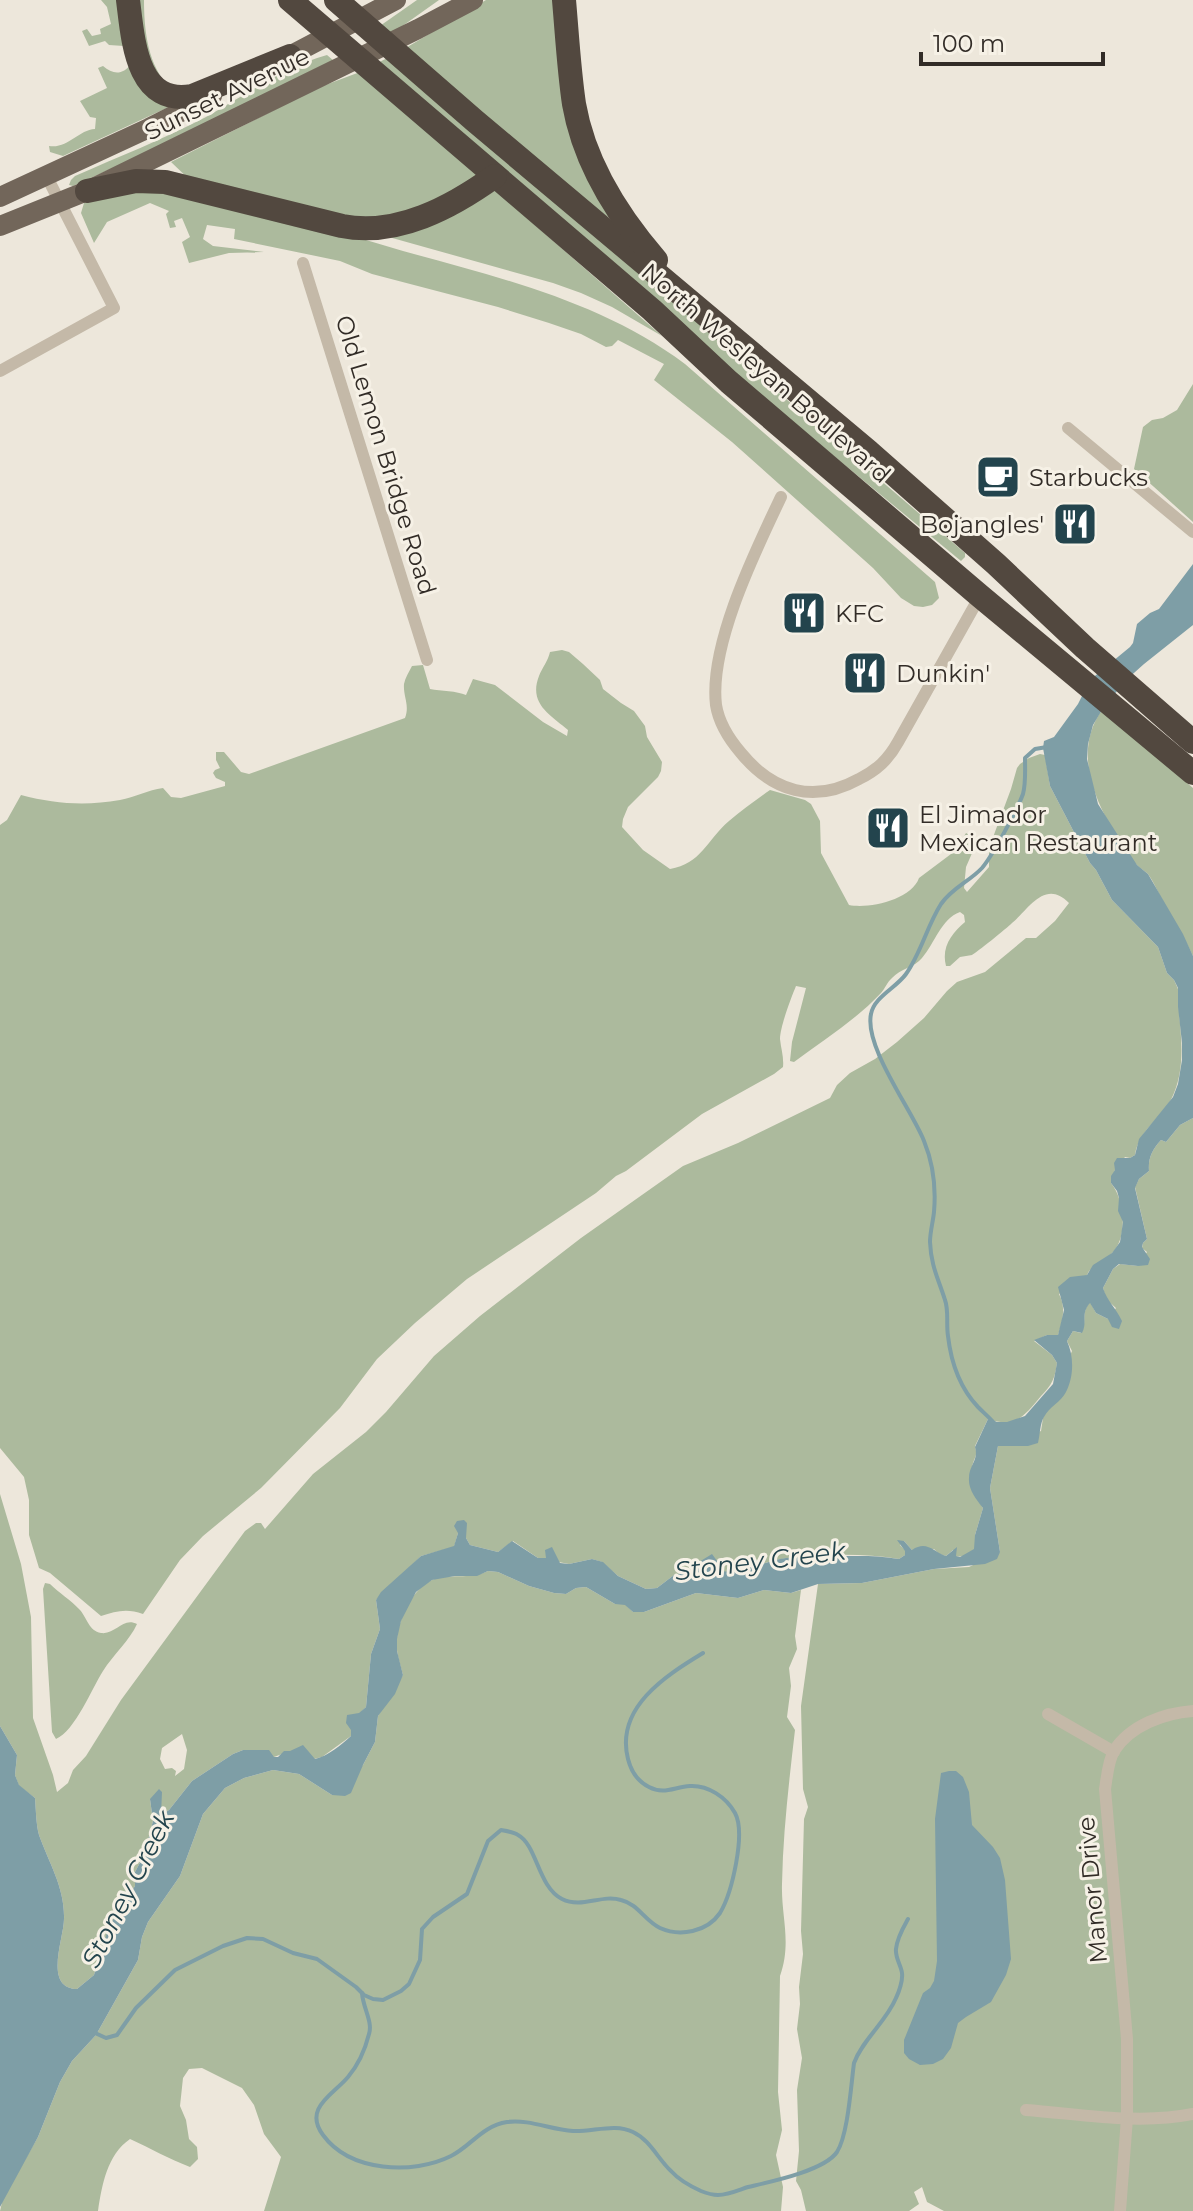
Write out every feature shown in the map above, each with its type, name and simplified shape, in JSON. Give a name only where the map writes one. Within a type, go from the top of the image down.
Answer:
[{"type":"highway","points":[[128,0],[135,48],[144,73],[153,87],[166,94],[192,96],[290,56]]},
{"type":"highway","name":"North Wesleyan Boulevard","points":[[336,0],[869,452],[996,564],[1085,648],[1193,773]]},
{"type":"highway","points":[[564,0],[575,105],[586,148],[601,179],[640,242],[705,316]]},
{"type":"highway","points":[[569,51],[573,0]]},
{"type":"highway","name":"North Wesleyan Boulevard","points":[[294,4],[652,310],[729,382],[1065,667],[1148,719],[1193,742]]},
{"type":"highway","points":[[87,191],[136,181],[165,182],[342,226],[366,229],[407,222],[434,212],[473,192],[495,176]]},
{"type":"main road","name":"Sunset Avenue","points":[[0,197],[149,128],[396,0]]},
{"type":"main road","name":"Sunset Avenue","points":[[0,226],[87,191],[473,0]]},
{"type":"street","points":[[0,371],[114,308],[47,177]]},
{"type":"street","name":"Old Lemon Bridge Road","points":[[303,263],[427,660]]},
{"type":"street","points":[[1068,428],[1193,532]]},
{"type":"street","points":[[781,497],[732,611],[717,672],[716,705],[729,739],[747,761],[768,779],[784,787],[802,792],[833,791],[883,765],[980,596]]},
{"type":"street","points":[[1048,1714],[1114,1752],[1134,1731],[1162,1716],[1193,1711]]},
{"type":"street","name":"Manor Drive","points":[[1114,1752],[1105,1789],[1127,2039],[1127,2118],[1120,2211]]},
{"type":"street","points":[[1026,2110],[1166,2119],[1193,2114]]},
{"type":"green space","points":[[101,0],[144,0],[146,32],[154,64],[165,82],[184,100],[63,156],[50,152],[49,146],[62,145],[83,132],[95,129],[96,118],[90,117],[80,101],[107,88],[98,68],[103,66],[118,72],[131,64],[124,46],[109,45],[105,41],[89,46],[82,31],[87,29],[92,36],[101,34],[100,29],[111,24],[107,7]]},
{"type":"green space","points":[[417,0],[439,0],[387,37],[377,28]]},
{"type":"green space","points":[[486,0],[562,0],[565,39],[617,224],[404,49]]},
{"type":"green space","points":[[327,55],[334,61],[189,133],[73,186],[69,185],[75,176],[190,125],[279,75]]},
{"type":"green space","points":[[389,57],[965,553],[965,557],[961,561],[704,349],[374,65]]},
{"type":"green space","points":[[360,72],[662,336],[612,307],[553,283],[192,182],[171,162],[320,87]]},
{"type":"green space","points":[[143,187],[239,204],[477,271],[550,294],[620,324],[685,364],[935,582],[939,598],[932,605],[923,607],[914,606],[901,598],[873,568],[732,442],[654,380],[664,364],[618,340],[606,347],[549,323],[372,274],[340,261],[234,239],[235,229],[207,225],[203,239],[213,246],[264,252],[229,253],[189,263],[182,242],[190,237],[182,218],[174,221],[176,227],[170,228],[166,214],[169,211],[150,203],[107,222],[94,243],[81,213],[84,203]]},
{"type":"green space","points":[[1193,384],[1193,522],[1134,469],[1143,427],[1177,410]]},
{"type":"green space","points":[[550,652],[569,652],[600,680],[603,689],[634,711],[645,726],[647,737],[662,762],[661,771],[628,807],[622,827],[643,850],[670,869],[696,857],[721,828],[770,790],[811,804],[820,821],[821,853],[849,905],[878,904],[908,892],[919,878],[955,851],[966,833],[975,838],[976,844],[966,867],[964,888],[967,892],[989,867],[989,848],[1017,768],[1029,758],[1045,755],[1050,786],[1090,863],[1112,900],[1158,947],[1167,973],[1178,989],[1181,1067],[1174,1093],[1142,1137],[1135,1155],[1125,1157],[1115,1170],[1111,1183],[1119,1198],[1123,1217],[1118,1244],[1087,1275],[1059,1294],[1063,1314],[1058,1335],[1047,1335],[1034,1341],[1057,1363],[1050,1385],[1019,1418],[1006,1422],[988,1419],[975,1446],[971,1477],[975,1494],[983,1508],[975,1535],[975,1549],[961,1556],[955,1556],[953,1550],[946,1556],[934,1549],[912,1550],[904,1541],[900,1545],[905,1555],[899,1559],[858,1555],[802,1557],[728,1572],[699,1562],[693,1570],[674,1575],[657,1588],[646,1589],[592,1559],[569,1564],[538,1558],[513,1541],[498,1552],[470,1545],[458,1533],[454,1547],[421,1556],[376,1600],[380,1629],[371,1654],[366,1707],[356,1720],[351,1736],[322,1757],[314,1759],[290,1751],[274,1757],[243,1750],[192,1781],[169,1810],[160,1815],[150,1799],[153,1821],[144,1855],[135,1872],[135,1886],[109,1927],[94,1975],[77,1989],[67,1986],[58,1971],[64,1919],[62,1897],[39,1835],[35,1798],[19,1786],[15,1775],[17,1755],[0,1726],[0,1494],[21,1564],[31,1617],[33,1718],[57,1792],[68,1783],[73,1770],[86,1756],[121,1700],[245,1531],[256,1523],[261,1523],[265,1529],[313,1474],[386,1412],[434,1356],[581,1238],[683,1166],[830,1098],[837,1085],[850,1073],[897,1042],[957,982],[985,972],[1026,938],[1036,938],[1069,903],[1060,896],[1045,895],[975,953],[960,957],[946,966],[945,953],[949,941],[965,922],[960,912],[953,915],[919,961],[895,975],[861,1012],[794,1062],[790,1061],[792,1042],[806,988],[796,986],[780,1034],[783,1067],[702,1114],[596,1193],[467,1279],[377,1359],[340,1408],[261,1488],[203,1536],[180,1560],[143,1614],[122,1611],[101,1616],[50,1573],[39,1568],[29,1535],[29,1500],[24,1477],[0,1448],[0,825],[7,820],[21,795],[58,802],[95,803],[120,800],[163,788],[171,797],[181,798],[225,786],[225,782],[213,773],[220,768],[216,752],[224,752],[241,772],[249,774],[405,718],[404,684],[412,666],[423,665],[430,689],[466,695],[473,679],[495,685],[543,722],[567,736],[568,730],[548,714],[536,694],[539,676]],"holes":[[[182,1734],[187,1750],[184,1769],[175,1776],[176,1771],[172,1768],[165,1769],[160,1759],[162,1748]]]},
{"type":"green space","points":[[1102,710],[1193,788],[1193,956],[1150,877],[1134,862],[1101,808],[1089,769],[1088,749],[1092,729]]},
{"type":"green space","points":[[1193,1118],[1193,2211],[944,2211],[927,2202],[922,2187],[914,2192],[919,2204],[909,2211],[806,2211],[796,2181],[799,2151],[797,2090],[802,2058],[797,2029],[803,1954],[804,1819],[808,1807],[803,1789],[801,1706],[818,1584],[862,1583],[934,1569],[969,1567],[1000,1552],[990,1488],[998,1446],[1041,1431],[1043,1418],[1072,1351],[1067,1341],[1073,1331],[1081,1333],[1085,1310],[1090,1302],[1096,1313],[1108,1319],[1116,1308],[1106,1299],[1103,1288],[1113,1269],[1120,1264],[1138,1266],[1147,1252],[1142,1248],[1147,1239],[1135,1187],[1149,1171],[1150,1158],[1161,1140],[1166,1142],[1180,1125]]},
{"type":"green space","points":[[488,1571],[554,1593],[566,1594],[586,1587],[615,1604],[625,1604],[633,1612],[644,1612],[696,1593],[738,1598],[764,1590],[791,1593],[801,1590],[795,1636],[797,1649],[789,1668],[791,1686],[787,1717],[795,1730],[782,1884],[786,1941],[780,1976],[778,2092],[782,2130],[776,2155],[783,2187],[781,2211],[264,2211],[281,2157],[264,2134],[254,2105],[242,2088],[202,2068],[189,2069],[183,2078],[180,2106],[189,2139],[197,2147],[198,2159],[190,2167],[130,2139],[111,2162],[98,2211],[0,2211],[3,2198],[38,2137],[60,2082],[72,2061],[96,2035],[138,1960],[148,1922],[180,1876],[203,1814],[225,1788],[244,1778],[273,1770],[299,1774],[332,1795],[363,1765],[375,1742],[378,1716],[403,1675],[397,1638],[404,1613],[413,1597],[432,1580]]},
{"type":"green space","points":[[45,1583],[76,1606],[97,1632],[106,1633],[132,1622],[137,1624],[103,1671],[70,1727],[56,1739],[52,1732]]},
{"type":"water","points":[[1193,564],[1193,625],[1125,681],[1102,710],[1093,725],[1087,759],[1098,804],[1137,865],[1148,874],[1193,956],[1193,1118],[1180,1125],[1166,1142],[1161,1140],[1150,1158],[1149,1171],[1139,1179],[1135,1188],[1147,1239],[1142,1247],[1150,1259],[1148,1265],[1119,1264],[1103,1288],[1122,1321],[1119,1329],[1096,1313],[1090,1303],[1085,1311],[1082,1333],[1073,1331],[1067,1341],[1072,1366],[1069,1386],[1044,1417],[1038,1443],[998,1446],[990,1488],[1000,1552],[997,1559],[985,1564],[934,1569],[862,1583],[818,1584],[791,1593],[764,1590],[738,1598],[696,1593],[644,1612],[633,1612],[625,1605],[615,1604],[586,1587],[566,1594],[554,1593],[498,1572],[432,1580],[416,1592],[401,1621],[397,1651],[403,1675],[395,1694],[378,1716],[375,1742],[351,1793],[332,1795],[299,1774],[273,1770],[244,1778],[225,1788],[203,1814],[180,1876],[148,1922],[138,1960],[96,2035],[72,2061],[60,2082],[38,2137],[0,2207],[0,1726],[17,1755],[15,1775],[19,1785],[35,1798],[39,1835],[64,1908],[58,1971],[67,1986],[77,1989],[94,1975],[109,1926],[135,1886],[135,1872],[144,1855],[153,1821],[150,1799],[159,1789],[162,1792],[161,1815],[169,1810],[192,1781],[243,1750],[269,1750],[274,1757],[278,1757],[284,1751],[303,1745],[315,1759],[329,1753],[351,1736],[346,1723],[347,1715],[359,1713],[366,1707],[371,1654],[380,1629],[376,1600],[421,1556],[454,1546],[458,1533],[454,1526],[457,1521],[467,1523],[466,1538],[470,1545],[498,1552],[512,1541],[538,1558],[546,1558],[545,1550],[552,1547],[560,1563],[592,1559],[603,1562],[618,1576],[646,1589],[657,1588],[674,1575],[693,1570],[712,1554],[720,1565],[719,1571],[728,1571],[792,1557],[868,1556],[899,1559],[905,1551],[897,1540],[904,1541],[912,1550],[926,1546],[946,1556],[957,1547],[956,1556],[960,1557],[974,1549],[983,1508],[969,1482],[976,1456],[975,1447],[988,1419],[1007,1422],[1025,1416],[1053,1384],[1057,1363],[1034,1340],[1058,1335],[1064,1310],[1058,1287],[1070,1277],[1087,1275],[1093,1265],[1112,1253],[1120,1242],[1123,1222],[1118,1211],[1117,1191],[1111,1183],[1114,1163],[1117,1158],[1135,1155],[1139,1139],[1173,1097],[1182,1060],[1178,988],[1167,973],[1158,947],[1112,900],[1090,863],[1050,786],[1044,741],[1054,737],[1078,704],[1090,680],[1130,647],[1137,624],[1159,609]]},
{"type":"water","points":[[956,1771],[963,1777],[969,1792],[972,1825],[1000,1858],[1005,1880],[1011,1959],[991,2002],[958,2023],[951,2048],[943,2059],[920,2065],[904,2053],[904,2040],[923,1993],[934,1981],[937,1961],[935,1819],[941,1773]]},
{"type":"waterway","points":[[995,1424],[972,1400],[954,1365],[946,1304],[931,1250],[935,1194],[930,1158],[918,1128],[882,1061],[871,1028],[871,1014],[876,1003],[911,966],[941,904],[987,862],[1023,794],[1025,758],[1035,749],[1047,747]]},
{"type":"waterway","points":[[95,2033],[106,2038],[117,2035],[136,2008],[175,1970],[223,1946],[247,1938],[263,1939],[293,1953],[317,1959],[364,1995],[383,2000],[409,1984],[420,1960],[422,1929],[433,1917],[467,1894],[488,1841],[501,1830],[514,1833],[524,1840],[548,1885],[562,1899],[577,1903],[621,1900],[668,1931],[693,1931],[708,1925],[725,1904],[733,1878],[739,1834],[735,1813],[722,1797],[710,1790],[690,1786],[659,1790],[645,1785],[631,1768],[626,1741],[629,1724],[646,1696],[673,1672],[703,1653]]},
{"type":"waterway","points":[[362,1993],[370,2025],[366,2046],[352,2072],[322,2103],[316,2117],[323,2135],[349,2157],[383,2166],[419,2166],[451,2156],[484,2132],[507,2122],[573,2131],[619,2128],[633,2132],[644,2140],[666,2166],[685,2182],[705,2192],[722,2195],[809,2170],[837,2152],[846,2122],[854,2063],[892,2007],[899,1989],[902,1973],[896,1949],[908,1919]]},
{"type":"place","name":"Starbucks","points":[[998,477]]},
{"type":"place","name":"Bojangles'","points":[[1075,524]]},
{"type":"place","name":"KFC","points":[[804,613]]},
{"type":"place","name":"Dunkin'","points":[[865,673]]},
{"type":"place","name":"El Jimador Mexican Restaurant","points":[[888,828]]},
{"type":"water label","name":"Stoney Creek","points":[[760,1561]]},
{"type":"water label","name":"Stoney Creek","points":[[128,1889]]}]
